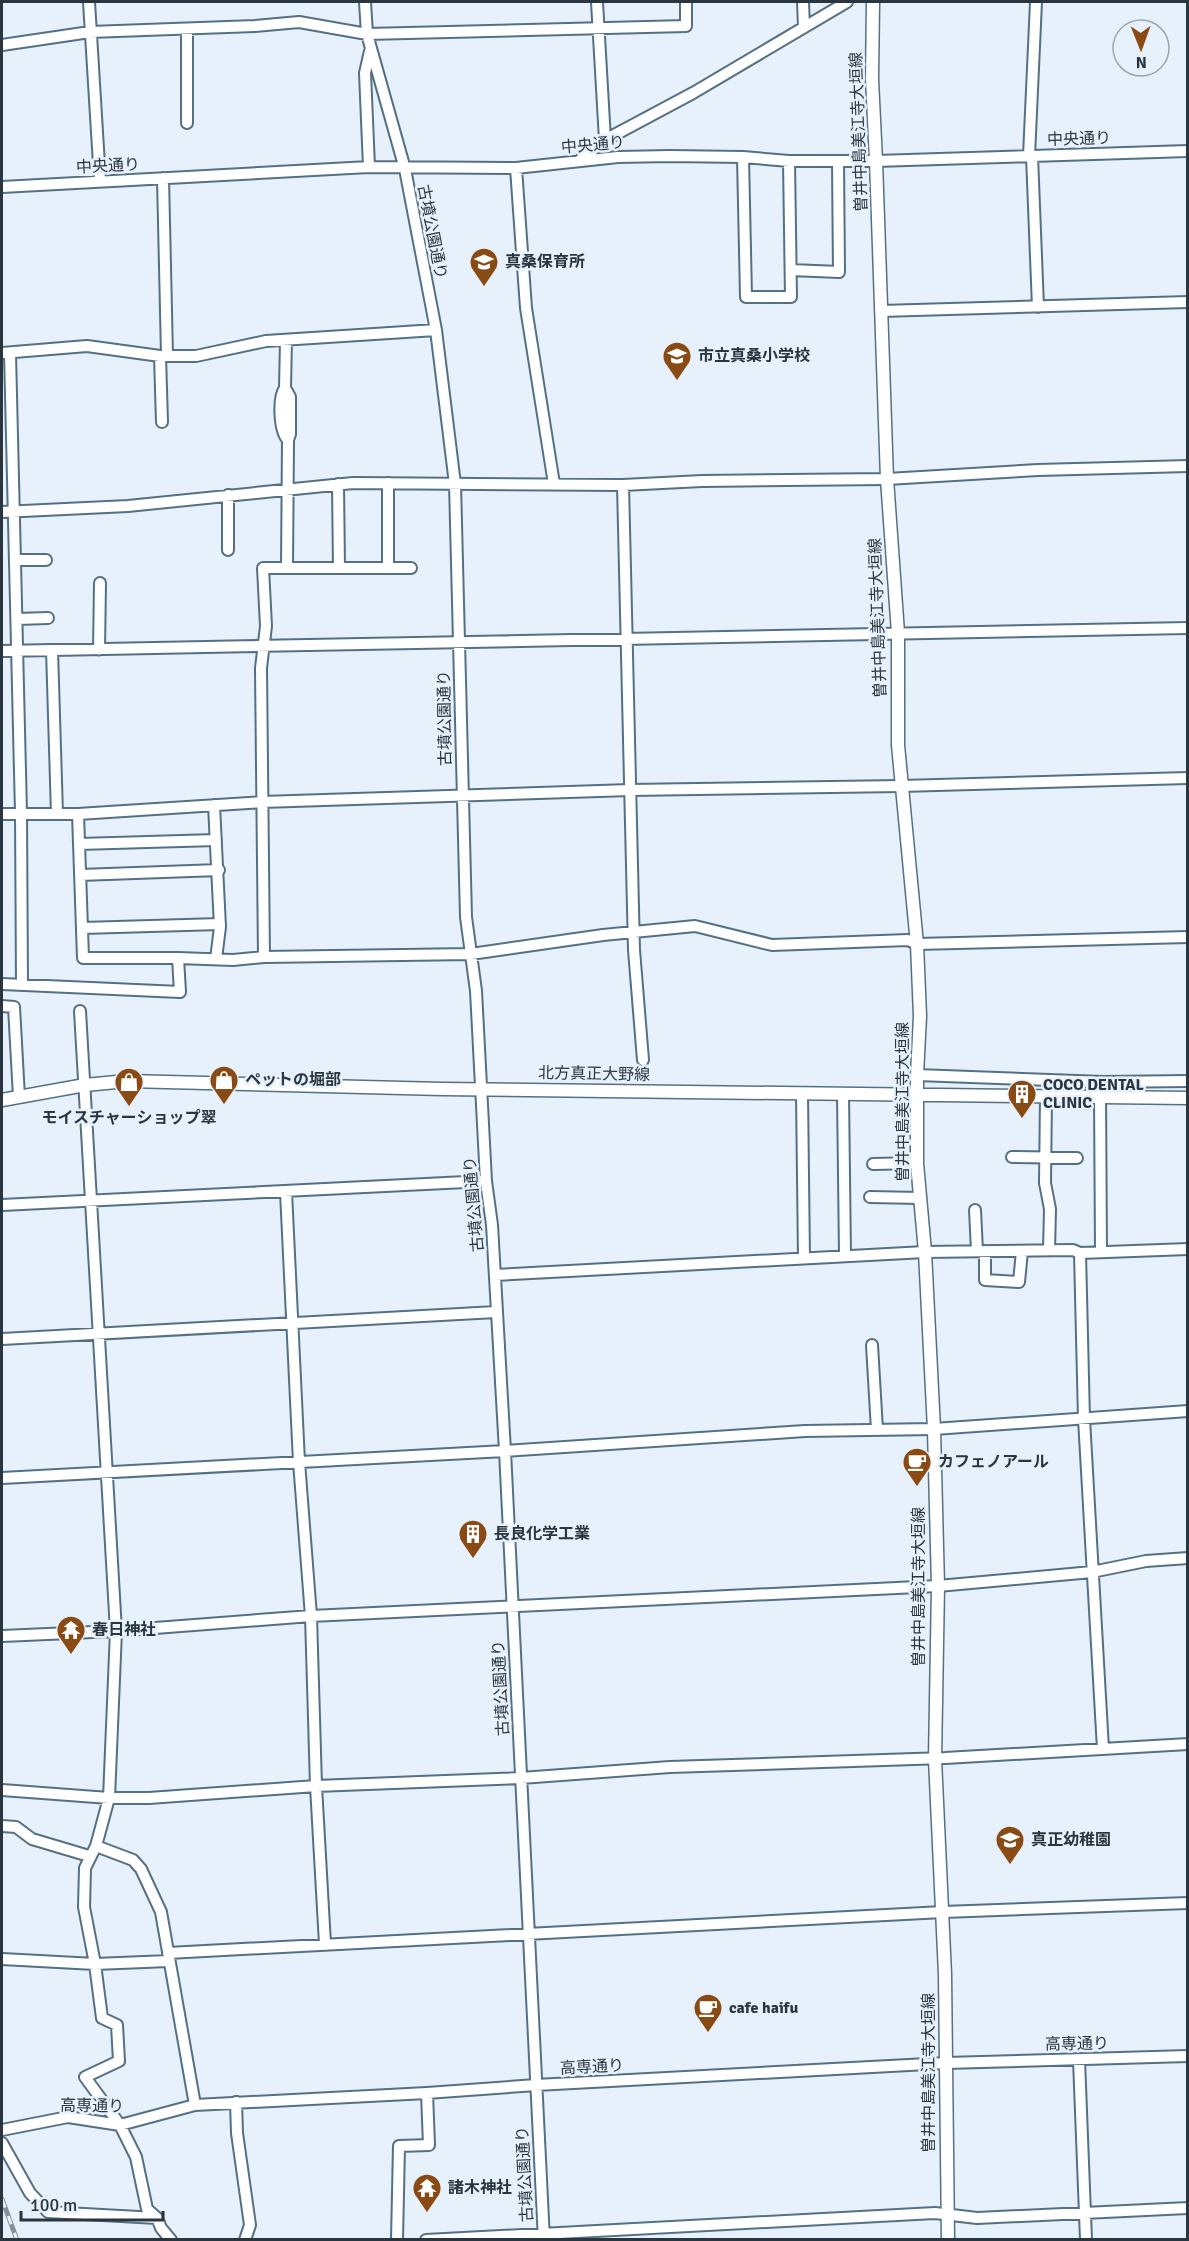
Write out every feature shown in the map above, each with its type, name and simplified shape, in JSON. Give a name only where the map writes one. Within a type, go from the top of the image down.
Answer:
[{"type":"main road","name":"曽井中島美江寺大垣線","points":[[873,2],[872,79],[886,479],[898,633],[898,745],[917,944],[920,1016],[917,1163],[925,1252],[934,1429],[938,1586],[935,1759],[943,1912],[948,2240]]},
{"type":"main road","name":"北方真正大野線","points":[[2,1100],[85,1085],[127,1081],[917,1096],[1188,1098]]},
{"type":"street","points":[[89,2],[100,181]]},
{"type":"street","points":[[365,2],[370,50],[365,73],[369,167]]},
{"type":"street","points":[[597,2],[605,140]]},
{"type":"street","points":[[2,45],[90,32],[187,30],[299,22],[367,34],[686,26],[686,2]]},
{"type":"street","points":[[803,2],[804,27]]},
{"type":"street","points":[[579,161],[605,140],[662,111],[847,2]]},
{"type":"street","points":[[1036,2],[1030,156],[1038,307]]},
{"type":"street","points":[[187,30],[187,123]]},
{"type":"street","name":"古墳公園通り","points":[[370,50],[405,169],[436,330],[455,484],[466,917],[476,991],[486,1181],[495,1275],[544,2236]]},
{"type":"street","name":"中央通り","points":[[2,187],[369,167],[516,168],[660,156],[743,157],[789,161],[876,161],[1188,151]]},
{"type":"street","points":[[743,157],[746,297],[791,297],[789,161]]},
{"type":"street","points":[[791,270],[839,272],[838,161]]},
{"type":"street","points":[[516,168],[526,308],[554,484]]},
{"type":"street","points":[[162,422],[163,178]]},
{"type":"street","points":[[881,311],[1188,302]]},
{"type":"street","points":[[22,985],[18,650],[6,353],[87,346],[164,356],[196,356],[246,344],[436,330]]},
{"type":"street","points":[[285,340],[285,388],[290,397],[287,568]]},
{"type":"street","points":[[2,513],[128,506],[338,484],[623,485],[702,481],[886,479],[1038,470],[1188,466]]},
{"type":"street","points":[[388,483],[388,568]]},
{"type":"street","points":[[338,484],[339,568]]},
{"type":"street","points":[[623,485],[634,932],[643,1060]]},
{"type":"street","points":[[228,495],[228,550]]},
{"type":"street","points":[[15,560],[46,560]]},
{"type":"street","points":[[264,957],[262,802],[263,645],[266,626],[263,568],[411,568]]},
{"type":"street","points":[[99,650],[100,583]]},
{"type":"street","points":[[17,619],[48,618]]},
{"type":"street","points":[[2,651],[1188,628]]},
{"type":"street","points":[[52,650],[57,814]]},
{"type":"street","points":[[2,814],[78,814],[262,802],[630,790],[901,786],[1188,778]]},
{"type":"street","points":[[214,805],[220,924],[216,959]]},
{"type":"street","points":[[78,814],[83,958],[216,959],[471,954],[695,926],[772,945],[908,940],[917,944],[1188,937]]},
{"type":"street","points":[[79,844],[216,840]]},
{"type":"street","points":[[80,875],[219,870]]},
{"type":"street","points":[[82,928],[220,924]]},
{"type":"street","points":[[2,984],[180,992],[178,958]]},
{"type":"street","points":[[2,1006],[14,1007],[19,1097]]},
{"type":"street","points":[[80,1011],[116,1631],[109,1798],[93,1851],[85,1868],[84,1907],[96,1964],[102,2018],[117,2025],[120,2061],[85,2077],[120,2124],[136,2157],[147,2209],[157,2218],[161,2228],[171,2240]]},
{"type":"street","points":[[917,1075],[1104,1082],[1188,1082]]},
{"type":"street","points":[[802,1094],[804,1258]]},
{"type":"street","points":[[843,1094],[845,1256]]},
{"type":"street","points":[[1046,1096],[1045,1183],[1050,1209],[1049,1250]]},
{"type":"street","points":[[1100,1096],[1101,1252]]},
{"type":"street","points":[[1012,1157],[1077,1158]]},
{"type":"street","points":[[873,1164],[917,1163]]},
{"type":"street","points":[[2,1205],[486,1181]]},
{"type":"street","points":[[286,1192],[299,1462],[311,1617],[316,1786],[325,1944]]},
{"type":"street","points":[[870,1197],[920,1198]]},
{"type":"street","points":[[975,1210],[985,1281],[1019,1282],[1022,1251]]},
{"type":"street","points":[[495,1275],[925,1252],[1073,1250],[1080,1253],[1188,1249]]},
{"type":"street","points":[[1080,1253],[1084,1419],[1103,1749]]},
{"type":"street","points":[[2,1339],[496,1312]]},
{"type":"street","points":[[872,1345],[877,1430]]},
{"type":"street","points":[[2,1478],[505,1451],[806,1431],[934,1429],[1188,1411]]},
{"type":"street","points":[[2,1636],[116,1631],[311,1617],[938,1586],[1092,1572],[1146,1562],[1188,1558]]},
{"type":"street","points":[[2,1790],[109,1798],[149,1798],[316,1786],[521,1778],[670,1767],[935,1759],[1188,1744]]},
{"type":"street","points":[[2,1826],[16,1827],[32,1839],[133,1860],[141,1869],[161,1912],[195,2105]]},
{"type":"street","points":[[2,1959],[96,1964],[325,1944],[943,1912],[1188,1903]]},
{"type":"street","name":"高専通り","points":[[2,2130],[68,2117],[120,2124],[195,2105],[946,2062],[1188,2056]]},
{"type":"street","points":[[1079,2060],[1086,2240]]},
{"type":"street","points":[[397,2240],[399,2146],[429,2145],[427,2093]]},
{"type":"street","points":[[236,2103],[237,2133],[250,2225],[245,2240]]},
{"type":"street","points":[[2,2143],[30,2193],[48,2212],[157,2218]]},
{"type":"street","points":[[426,2240],[544,2236],[935,2213],[977,2218],[1188,2208]]},
{"type":"railway","points":[[2,2199],[17,2240]]},
{"type":"place","name":"真桑保育所","points":[[484,288]]},
{"type":"place","name":"市立真桑小学校","points":[[677,382]]},
{"type":"place","name":"ペットの堀部","points":[[224,1106]]},
{"type":"place","name":"モイスチャーショップ翠","points":[[129,1108]]},
{"type":"place","name":"COCO DENTAL CLINIC","points":[[1022,1120]]},
{"type":"place","name":"カフェノアール","points":[[917,1488]]},
{"type":"place","name":"長良化学工業","points":[[473,1560]]},
{"type":"place","name":"春日神社","points":[[71,1656]]},
{"type":"place","name":"真正幼稚園","points":[[1010,1866]]},
{"type":"place","name":"cafe haifu","points":[[708,2034]]},
{"type":"place","name":"諸木神社","points":[[427,2214]]}]
